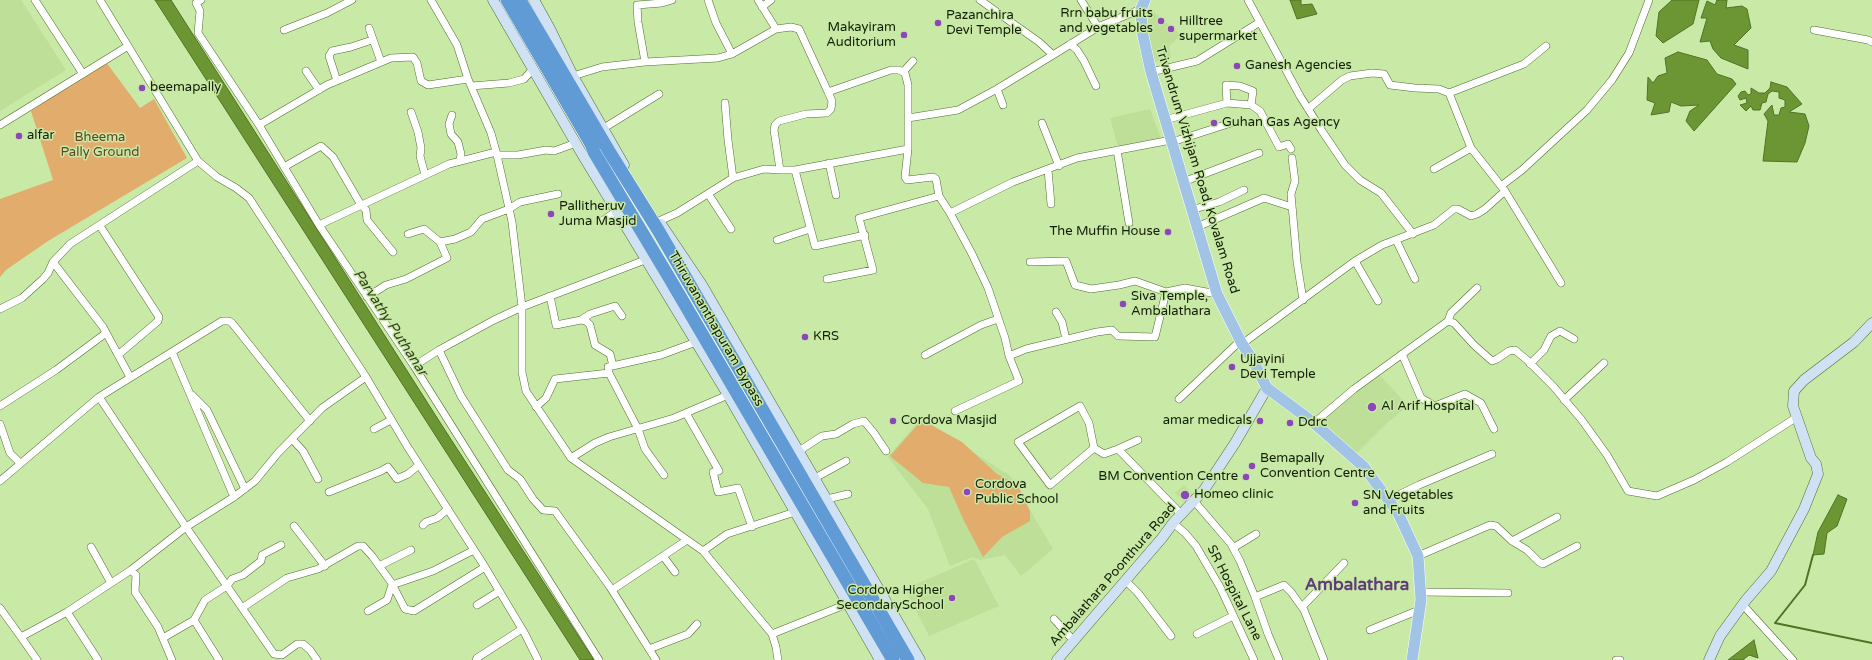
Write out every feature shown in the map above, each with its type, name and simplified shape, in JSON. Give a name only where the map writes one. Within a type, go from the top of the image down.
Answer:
[{"type":"highway","name":"Thiruvananthapuram Bypass","points":[[507,0],[591,144],[594,152],[893,660]]},
{"type":"highway","name":"Thiruvananthapuram Bypass","points":[[520,0],[610,153],[658,230],[908,660]]},
{"type":"main road","name":"Trivandrum Vizhijam Road, Kovalam Road","points":[[1143,3],[1142,31],[1151,72],[1217,294],[1241,343],[1251,357],[1268,388],[1314,423],[1364,467],[1398,513],[1418,556],[1420,592],[1419,610],[1412,660]]},
{"type":"street","points":[[35,0],[83,74]]},
{"type":"street","points":[[100,0],[198,161],[218,177],[249,198],[366,377],[419,465],[485,567],[498,592],[522,629],[538,660]]},
{"type":"street","points":[[284,30],[327,13],[352,0]]},
{"type":"street","points":[[431,0],[457,45],[468,79],[491,133],[497,154],[509,209],[522,307],[523,381],[526,392],[571,458],[703,551],[772,634],[778,660]]},
{"type":"street","name":"Thiruvananthapuram Bypass","points":[[494,0],[645,260],[728,395],[880,660]]},
{"type":"street","name":"Thiruvananthapuram Bypass","points":[[534,0],[550,28],[573,76],[659,221],[702,285],[920,660]]},
{"type":"street","points":[[646,62],[639,30],[637,5],[662,3],[672,0]]},
{"type":"street","points":[[708,0],[716,23],[732,54]]},
{"type":"street","points":[[771,0],[760,3],[776,29]]},
{"type":"street","points":[[980,0],[1039,42],[1053,55]]},
{"type":"street","points":[[1081,0],[1098,27]]},
{"type":"street","points":[[1248,0],[1308,109],[1345,165],[1360,180],[1380,193],[1413,234]]},
{"type":"street","points":[[1179,399],[1241,343],[1303,300],[1355,261],[1382,245],[1434,225],[1454,209],[1458,209],[1471,216],[1484,209],[1503,188],[1587,110],[1612,80],[1629,53],[1649,0]]},
{"type":"street","points":[[197,1],[200,11],[198,33],[259,125],[319,225],[414,366],[599,660]]},
{"type":"street","points":[[908,118],[958,110],[997,89],[1098,27],[1143,3]]},
{"type":"street","points":[[1151,72],[1197,61],[1260,22]]},
{"type":"street","points":[[573,76],[602,67],[646,62],[718,58],[732,54],[776,29],[791,27],[799,29],[832,101],[831,109],[827,113],[806,114],[779,121],[775,125],[774,130],[780,170]]},
{"type":"street","points":[[368,28],[381,62]]},
{"type":"street","points":[[1814,30],[1872,42]]},
{"type":"street","points":[[337,81],[329,56],[332,51],[372,40]]},
{"type":"street","points":[[1070,44],[1077,50],[1084,61],[1096,86]]},
{"type":"street","points":[[0,125],[128,46]]},
{"type":"street","points":[[1449,93],[1524,64],[1546,46]]},
{"type":"street","points":[[259,125],[319,90],[390,58],[413,57],[417,63],[421,81],[428,85],[468,79]]},
{"type":"street","points":[[903,72],[913,60]]},
{"type":"street","points":[[471,86],[509,83],[524,79],[533,69]]},
{"type":"street","points":[[828,92],[891,70],[900,70],[903,72],[908,85],[908,149],[905,177],[907,180],[933,177],[936,179],[939,196],[972,254],[988,288],[1009,356],[1019,381],[955,411]]},
{"type":"street","points":[[306,71],[319,90]]},
{"type":"street","points":[[1308,109],[1342,80],[1350,76],[1372,73],[1384,74],[1390,85],[1415,88],[1440,88],[1449,93],[1471,148],[1503,188],[1561,283]]},
{"type":"street","points":[[1227,103],[1226,85],[1240,86],[1253,91],[1251,105]]},
{"type":"street","points":[[997,89],[1003,105]]},
{"type":"street","points":[[604,128],[659,94]]},
{"type":"street","points":[[725,103],[728,140],[734,178]]},
{"type":"street","points":[[1165,120],[1227,103],[1251,105],[1260,111],[1279,147],[1288,144],[1290,149]]},
{"type":"street","points":[[411,112],[418,132],[421,148],[420,156],[425,175]]},
{"type":"street","points":[[452,115],[450,129],[453,137],[456,138],[458,142],[461,154],[460,161]]},
{"type":"street","points":[[1042,123],[1059,166]]},
{"type":"street","points":[[950,213],[1013,182],[1077,158],[1171,141],[1231,123]]},
{"type":"street","points":[[319,225],[449,164],[497,154],[518,155],[546,150],[554,151],[576,143]]},
{"type":"street","points":[[284,167],[321,146],[333,157],[361,205],[366,210],[367,220],[393,252]]},
{"type":"street","points":[[1434,169],[1471,148]]},
{"type":"street","points":[[659,221],[709,194],[734,178],[764,169],[795,170],[908,149]]},
{"type":"street","points":[[1117,150],[1129,223]]},
{"type":"street","points":[[1183,182],[1259,153]]},
{"type":"street","points":[[1292,158],[1295,181],[1291,194],[1292,207],[1297,262],[1303,300]]},
{"type":"street","points":[[0,309],[27,293],[48,273],[53,262],[70,244],[100,226],[198,161]]},
{"type":"street","points":[[829,163],[836,196]]},
{"type":"street","points":[[795,170],[815,246],[865,235]]},
{"type":"street","points":[[1048,170],[1051,204]]},
{"type":"street","points":[[1192,210],[1219,202],[1244,190]]},
{"type":"street","points":[[440,242],[455,239],[471,232],[482,219],[509,209],[520,202],[558,194]]},
{"type":"street","points":[[709,194],[731,229]]},
{"type":"street","points":[[827,279],[873,270],[865,235],[859,218],[939,196]]},
{"type":"street","points":[[1197,227],[1264,198],[1292,207]]},
{"type":"street","points":[[602,221],[617,211]]},
{"type":"street","points":[[100,226],[160,317],[158,321],[118,355]]},
{"type":"street","points":[[368,297],[386,285],[406,279],[447,258],[440,242],[424,229],[408,234]]},
{"type":"street","points":[[777,240],[810,229]]},
{"type":"street","points":[[1396,240],[1415,279]]},
{"type":"street","points":[[414,366],[439,350],[494,320],[522,307],[645,260]]},
{"type":"street","points":[[1030,262],[1066,261],[1075,286],[1091,288],[1119,285],[1135,281],[1166,292],[1185,288],[1217,294]]},
{"type":"street","points":[[1355,261],[1378,301]]},
{"type":"street","points":[[53,262],[106,333],[130,377]]},
{"type":"street","points":[[1314,423],[1344,398],[1448,321],[1451,313],[1477,288]]},
{"type":"street","points":[[1009,356],[1026,349],[1109,330],[1112,330],[1118,336],[1155,337],[1166,292]]},
{"type":"street","points":[[550,296],[556,325],[581,320],[590,314],[615,306],[622,316]]},
{"type":"street","points":[[1056,312],[1062,322],[1066,339]]},
{"type":"street","points":[[581,320],[586,321],[590,325],[595,345],[610,354],[613,366]]},
{"type":"street","points":[[925,355],[981,325],[998,320]]},
{"type":"street","points":[[0,481],[99,397],[222,321],[229,321],[310,422]]},
{"type":"street","points":[[1448,321],[1454,323],[1474,345],[1492,361],[1509,351],[1515,350],[1530,364],[1581,419],[1628,491],[1657,496],[1712,471],[1797,417]]},
{"type":"street","points":[[1709,660],[1720,636],[1771,571],[1804,509],[1818,474],[1816,464],[1811,458],[1793,406],[1794,390],[1804,380],[1854,342],[1872,323]]},
{"type":"street","points":[[1530,364],[1544,350],[1551,336],[1560,331],[1574,339]]},
{"type":"street","points":[[0,406],[56,370],[106,333]]},
{"type":"street","points":[[664,475],[646,449],[638,429],[609,373],[608,367],[661,355],[696,342]]},
{"type":"street","points":[[439,350],[461,396],[508,470],[513,472],[520,479],[533,499],[543,510],[555,511],[612,590],[656,660]]},
{"type":"street","points":[[172,352],[234,497]]},
{"type":"street","points":[[1402,354],[1421,398],[1435,406],[1465,394],[1481,403],[1494,429]]},
{"type":"street","points":[[1564,400],[1604,363]]},
{"type":"street","points":[[536,407],[546,398],[556,379],[609,373]]},
{"type":"street","points":[[21,637],[68,612],[131,570],[186,528],[245,489],[255,481],[278,453],[330,401],[366,377]]},
{"type":"street","name":"Ambalathara Poonthura Road","points":[[1060,659],[1073,640],[1162,538],[1173,523],[1204,490],[1235,443],[1268,388]]},
{"type":"street","points":[[190,394],[207,410],[245,489]]},
{"type":"street","points":[[571,458],[595,443],[674,418],[728,395]]},
{"type":"street","points":[[99,397],[186,528],[274,654],[282,655],[297,644],[303,644],[310,650],[317,660]]},
{"type":"street","points":[[1094,448],[1050,484],[1018,442],[1080,406],[1089,423],[1094,448],[1104,454],[1138,440]]},
{"type":"street","points":[[686,413],[720,471],[713,472],[718,492],[738,488],[752,527]]},
{"type":"street","points":[[374,429],[391,420]]},
{"type":"street","points":[[799,451],[822,436],[836,434],[853,424],[864,421],[886,451]]},
{"type":"street","points":[[0,424],[10,453],[20,463]]},
{"type":"street","points":[[292,439],[303,451],[318,479]]},
{"type":"street","points":[[1118,449],[1182,515]]},
{"type":"street","points":[[1388,500],[1492,454]]},
{"type":"street","points":[[815,478],[846,461]]},
{"type":"street","points":[[329,492],[388,467],[397,479],[408,474],[419,465]]},
{"type":"street","points":[[827,499],[848,494]]},
{"type":"street","points":[[1194,501],[1233,548],[1240,561],[1279,660]]},
{"type":"street","points":[[423,525],[426,522],[437,518],[448,509]]},
{"type":"street","points":[[703,551],[727,534],[795,512]]},
{"type":"street","points":[[1512,541],[1557,516]]},
{"type":"street","name":"SR Hospital Lane","points":[[1173,523],[1185,533],[1196,546],[1220,587],[1254,660]]},
{"type":"street","points":[[294,526],[325,566]]},
{"type":"street","points":[[1418,556],[1490,526],[1496,526],[1512,541],[1527,550],[1543,564],[1577,546]]},
{"type":"street","points":[[1233,548],[1256,534]]},
{"type":"street","points":[[612,590],[687,540]]},
{"type":"street","points":[[163,638],[194,620],[205,600],[227,586],[232,579],[243,575],[261,561],[262,555],[281,545]]},
{"type":"street","points":[[91,546],[111,583]]},
{"type":"street","points":[[242,608],[287,578],[325,566],[358,546],[363,546],[366,548],[392,585],[405,609],[414,611],[485,567]]},
{"type":"street","points":[[379,566],[411,550]]},
{"type":"street","points":[[392,585],[433,571],[474,550]]},
{"type":"street","points":[[663,556],[675,572]]},
{"type":"street","points":[[1302,607],[1344,563]]},
{"type":"street","points":[[131,570],[136,575],[135,592],[147,609],[163,638],[172,660]]},
{"type":"street","points":[[1125,580],[1138,593],[1171,636]]},
{"type":"street","points":[[368,611],[387,600],[392,585]]},
{"type":"street","points":[[1255,597],[1284,585],[1302,607],[1324,660]]},
{"type":"street","points":[[477,605],[498,592]]},
{"type":"street","points":[[1420,592],[1508,593]]},
{"type":"street","points":[[772,634],[847,604]]},
{"type":"street","points":[[1743,605],[1793,660]]},
{"type":"street","points":[[0,608],[37,660]]},
{"type":"street","points":[[1370,630],[1419,610]]},
{"type":"street","points":[[68,612],[98,660]]},
{"type":"street","points":[[1197,634],[1233,616]]},
{"type":"street","points":[[1054,619],[1073,640]]},
{"type":"street","points":[[194,620],[219,660]]},
{"type":"street","points":[[649,649],[688,634],[697,624]]},
{"type":"street","points":[[476,660],[522,629]]},
{"type":"shaded area","points":[[0,0],[21,0],[66,70],[0,111]]},
{"type":"shaded area","points":[[155,0],[171,0],[441,424],[594,660],[580,660]]},
{"type":"shaded area","points":[[1290,0],[1301,0],[1301,5],[1312,4],[1317,14],[1297,19]]},
{"type":"shaded area","points":[[1672,0],[1699,0],[1693,24],[1663,43],[1656,36],[1659,12]]},
{"type":"shaded area","points":[[1717,0],[1727,0],[1726,8],[1742,6],[1747,9],[1751,28],[1734,45],[1748,50],[1748,69],[1721,58],[1713,49],[1710,41],[1700,42],[1707,18],[1701,18],[1707,1],[1715,5]]},
{"type":"shaded area","points":[[1154,12],[1181,35],[1169,46],[1171,58],[1151,63],[1145,16]]},
{"type":"shaded area","points":[[1678,52],[1707,60],[1717,74],[1732,79],[1736,84],[1694,131],[1686,121],[1690,111],[1699,105],[1681,106],[1671,102],[1669,112],[1651,115],[1655,103],[1647,100],[1648,77],[1653,83],[1658,76],[1667,73],[1665,58]]},
{"type":"shaded area","points":[[1771,82],[1787,87],[1802,104],[1789,112],[1805,114],[1809,126],[1805,143],[1797,162],[1763,161],[1768,121],[1764,114],[1772,105],[1774,115],[1779,115],[1781,108],[1785,107],[1785,100],[1779,98],[1779,92],[1772,91],[1768,94],[1766,102],[1762,103],[1760,110],[1753,110],[1751,106],[1746,111],[1740,105],[1747,103],[1746,98],[1740,100],[1738,96],[1741,92],[1745,91],[1748,95],[1751,94],[1751,88],[1759,93],[1765,93],[1770,88]]},
{"type":"shaded area","points":[[1150,109],[1161,139],[1118,147],[1110,118]]},
{"type":"shaded area","name":"Al Arif Hospital","points":[[1373,371],[1379,374],[1408,406],[1387,423],[1354,456],[1318,420],[1354,386]]},
{"type":"shaded area","name":"Cordova Public School","points":[[921,418],[1010,476],[1053,549],[1021,576],[1005,555],[980,560],[973,557],[950,566],[928,509],[888,457]]},
{"type":"shaded area","name":"Homeo clinic","points":[[1184,485],[1195,497],[1187,505],[1175,493]]},
{"type":"shaded area","points":[[1838,495],[1847,499],[1837,526],[1827,533],[1824,554],[1813,555],[1818,532]]},
{"type":"shaded area","name":"Cordova Higher SecondarySchool","points":[[974,559],[999,606],[929,636],[905,589]]},
{"type":"shaded area","points":[[1754,640],[1758,658],[1749,655],[1743,660],[1728,660]]},
{"type":"green space","name":"Bheema Pally Ground","points":[[106,62],[140,108],[154,99],[187,158],[48,241],[6,270],[0,277],[0,199],[53,180],[31,111]]},
{"type":"green space","name":"Cordova Public School","points":[[922,420],[962,442],[997,474],[1018,485],[1030,511],[1030,521],[1002,537],[983,557],[964,521],[949,487],[923,483],[890,456]]},
{"type":"waterway","points":[[1813,555],[1805,585],[1775,623],[1872,643]]},
{"type":"place","name":"Rrn babu fruits and vegetables","points":[[1161,21]]},
{"type":"place","name":"Pazanchira Devi Temple","points":[[938,23]]},
{"type":"place","name":"Hilltree supermarket","points":[[1171,29]]},
{"type":"place","name":"Makayiram Auditorium","points":[[904,35]]},
{"type":"place","name":"Ganesh Agencies","points":[[1237,66]]},
{"type":"place","name":"beemapally","points":[[142,88]]},
{"type":"place","name":"Guhan Gas Agency","points":[[1214,123]]},
{"type":"place","name":"alfar","points":[[19,136]]},
{"type":"place","name":"Pallitheruv Juma Masjid","points":[[551,214]]},
{"type":"place","name":"The Muffin House","points":[[1168,232]]},
{"type":"place","name":"Siva Temple, Ambalathara","points":[[1123,304]]},
{"type":"place","name":"KRS","points":[[805,337]]},
{"type":"place","name":"Ujjayini Devi Temple","points":[[1232,367]]},
{"type":"place","name":"Al Arif Hospital","points":[[1372,407]]},
{"type":"place","name":"Cordova Masjid","points":[[893,421]]},
{"type":"place","name":"amar medicals","points":[[1260,421]]},
{"type":"place","name":"Ddrc","points":[[1290,423]]},
{"type":"place","name":"Bemapally Convention Centre","points":[[1252,466]]},
{"type":"place","name":"BM Convention Centre","points":[[1246,477]]},
{"type":"place","name":"Cordova Public School","points":[[967,492]]},
{"type":"place","name":"Homeo clinic","points":[[1185,495]]},
{"type":"place","name":"SN Vegetables and Fruits","points":[[1355,503]]},
{"type":"place","name":"Cordova Higher SecondarySchool","points":[[952,598]]},
{"type":"district","name":"Ambalathara","points":[[1357,586]]},
{"type":"water label","name":"Parvathy Puthanar","points":[[390,323]]}]
